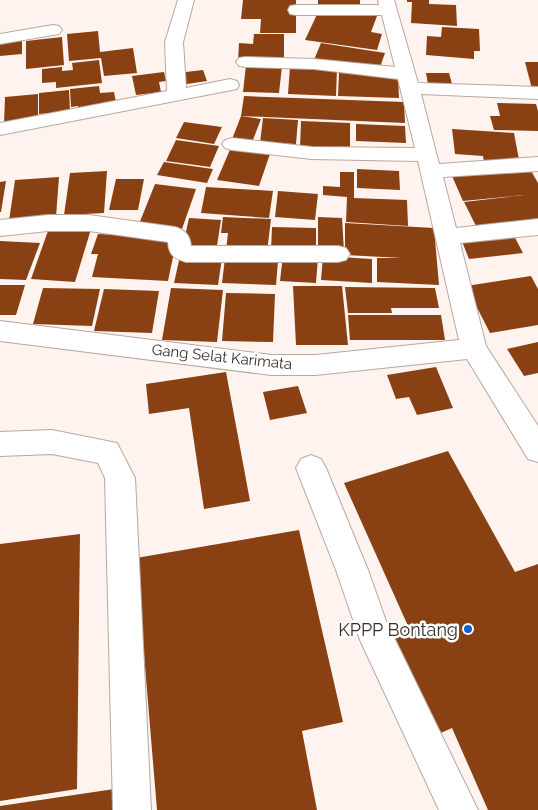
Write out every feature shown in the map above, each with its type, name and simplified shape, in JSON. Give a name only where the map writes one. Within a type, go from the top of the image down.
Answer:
[{"type":"street","points":[[177,96],[174,42],[186,0]]},
{"type":"street","points":[[296,10],[387,5],[408,81],[474,348],[538,450]]},
{"type":"street","points":[[0,39],[53,30]]},
{"type":"street","points":[[245,62],[314,64],[408,81],[538,93]]},
{"type":"street","points":[[0,129],[230,85]]},
{"type":"street","points":[[232,144],[428,163],[538,164]]},
{"type":"street","points":[[0,228],[57,223],[89,223],[175,235],[179,239],[180,252],[186,254],[338,254]]},
{"type":"street","points":[[447,237],[538,227]]},
{"type":"street","name":"Gang Selat Karimata","points":[[0,331],[271,365],[316,365],[474,348]]},
{"type":"street","points":[[0,444],[52,442],[107,452],[120,478],[132,810]]},
{"type":"street","points":[[311,468],[352,570],[372,628],[459,810]]},
{"type":"building","points":[[243,0],[296,0],[296,33],[260,33],[261,19],[241,19]]},
{"type":"building","points":[[318,0],[360,0],[360,6],[318,5]]},
{"type":"building","points":[[407,0],[429,0],[429,4],[456,5],[457,26],[411,23],[412,2],[407,2]]},
{"type":"building","points":[[320,8],[377,16],[371,32],[382,34],[377,50],[305,40]]},
{"type":"building","points":[[442,27],[479,29],[480,51],[474,51],[474,59],[426,55],[427,36],[441,37]]},
{"type":"building","points":[[98,31],[100,52],[133,48],[137,73],[104,76],[101,58],[69,61],[67,34]]},
{"type":"building","points":[[254,34],[284,34],[284,62],[238,61],[239,43],[253,44]]},
{"type":"building","points":[[62,37],[64,65],[26,69],[26,41]]},
{"type":"building","points":[[22,40],[22,54],[0,56],[0,42]]},
{"type":"building","points":[[321,43],[385,53],[379,70],[314,60]]},
{"type":"building","points":[[99,60],[102,83],[56,88],[56,82],[42,83],[42,69],[62,67],[62,71],[73,70],[72,63]]},
{"type":"building","points":[[525,62],[538,62],[538,90],[532,89]]},
{"type":"building","points":[[246,65],[282,66],[279,93],[243,92]]},
{"type":"building","points":[[290,67],[337,69],[336,96],[288,94]]},
{"type":"building","points":[[203,70],[207,81],[180,85],[177,73]]},
{"type":"building","points":[[164,72],[166,81],[159,82],[161,92],[136,95],[132,76]]},
{"type":"building","points":[[339,73],[398,75],[399,98],[338,96]]},
{"type":"building","points":[[426,73],[449,73],[452,84],[428,84]]},
{"type":"building","points":[[99,86],[100,93],[114,92],[116,102],[78,108],[78,106],[71,107],[70,89]]},
{"type":"building","points":[[69,90],[70,111],[39,114],[39,93]]},
{"type":"building","points":[[38,94],[38,120],[4,124],[5,97]]},
{"type":"building","points":[[244,96],[404,102],[405,123],[241,116]]},
{"type":"building","points":[[497,103],[536,104],[538,131],[494,130],[490,116],[500,116]]},
{"type":"building","points":[[241,116],[261,119],[251,145],[231,142]]},
{"type":"building","points":[[263,118],[298,120],[296,144],[260,143]]},
{"type":"building","points":[[301,121],[350,123],[350,150],[300,148]]},
{"type":"building","points":[[184,122],[222,127],[214,144],[176,138]]},
{"type":"building","points":[[356,124],[405,126],[406,143],[356,141]]},
{"type":"building","points":[[452,129],[514,133],[520,165],[484,162],[483,156],[455,154]]},
{"type":"building","points":[[176,140],[219,146],[210,167],[166,161]]},
{"type":"building","points":[[232,145],[271,151],[259,186],[217,180]]},
{"type":"building","points":[[164,162],[213,169],[207,183],[157,175]]},
{"type":"building","points":[[357,169],[399,171],[400,190],[357,188]]},
{"type":"building","points":[[530,169],[538,183],[538,224],[478,230],[464,202],[524,195],[463,201],[452,176]]},
{"type":"building","points":[[107,171],[104,213],[64,215],[70,173]]},
{"type":"building","points":[[340,172],[354,172],[354,198],[407,200],[408,226],[346,222],[347,197],[323,195],[323,186],[340,187]]},
{"type":"building","points":[[59,177],[56,217],[9,221],[15,180]]},
{"type":"building","points":[[116,179],[144,179],[138,210],[109,210]]},
{"type":"building","points":[[6,181],[1,212],[0,212],[0,182]]},
{"type":"building","points":[[155,184],[196,189],[182,229],[139,224]]},
{"type":"building","points":[[206,187],[273,191],[269,218],[201,213]]},
{"type":"building","points":[[278,191],[318,194],[315,220],[275,217]]},
{"type":"building","points":[[223,217],[271,219],[267,252],[226,250],[228,233],[221,233]]},
{"type":"building","points":[[318,217],[342,218],[344,251],[318,250]]},
{"type":"building","points":[[189,218],[221,220],[216,252],[182,250]]},
{"type":"building","points":[[345,223],[434,228],[439,285],[377,282],[377,258],[402,258],[345,255]]},
{"type":"building","points":[[272,227],[316,228],[316,252],[271,251]]},
{"type":"building","points":[[49,228],[91,229],[75,282],[31,279]]},
{"type":"building","points":[[98,234],[177,238],[168,281],[92,277],[98,254],[91,254]]},
{"type":"building","points":[[513,234],[523,253],[469,259],[461,239]]},
{"type":"building","points":[[0,241],[40,243],[26,280],[0,279]]},
{"type":"building","points":[[283,255],[318,257],[316,283],[280,281]]},
{"type":"building","points":[[180,256],[222,258],[218,285],[174,283]]},
{"type":"building","points":[[323,256],[372,259],[372,283],[321,280]]},
{"type":"building","points":[[225,258],[278,261],[276,285],[222,283]]},
{"type":"building","points":[[531,276],[538,289],[538,325],[490,333],[466,286]]},
{"type":"building","points":[[0,285],[25,285],[16,315],[0,315]]},
{"type":"building","points":[[293,286],[342,286],[348,345],[296,345]]},
{"type":"building","points":[[345,287],[435,288],[439,308],[391,308],[392,313],[348,313]]},
{"type":"building","points":[[43,288],[100,289],[92,326],[33,324]]},
{"type":"building","points":[[171,288],[223,290],[217,342],[162,340]]},
{"type":"building","points":[[104,289],[159,291],[152,333],[94,331]]},
{"type":"building","points":[[226,293],[275,294],[273,342],[222,341]]},
{"type":"building","points":[[348,315],[441,315],[445,340],[350,340]]},
{"type":"building","points":[[538,342],[538,373],[524,376],[507,349]]},
{"type":"building","points":[[436,367],[453,408],[417,415],[409,397],[396,399],[387,375]]},
{"type":"building","points":[[226,372],[250,501],[204,509],[189,408],[149,414],[146,384]]},
{"type":"building","points":[[298,386],[307,413],[270,420],[263,392]]},
{"type":"building","name":"KPPP Bontang","points":[[448,451],[515,572],[538,564],[538,810],[488,810],[452,728],[434,736],[389,632],[408,626],[344,483]]},
{"type":"building","points":[[299,530],[343,722],[302,731],[317,810],[157,810],[136,558]]},
{"type":"building","points":[[80,534],[77,789],[0,801],[0,544]]},
{"type":"building","points":[[121,788],[122,810],[0,810],[0,806]]},
{"type":"place","name":"KPPP Bontang","points":[[468,629]]}]
